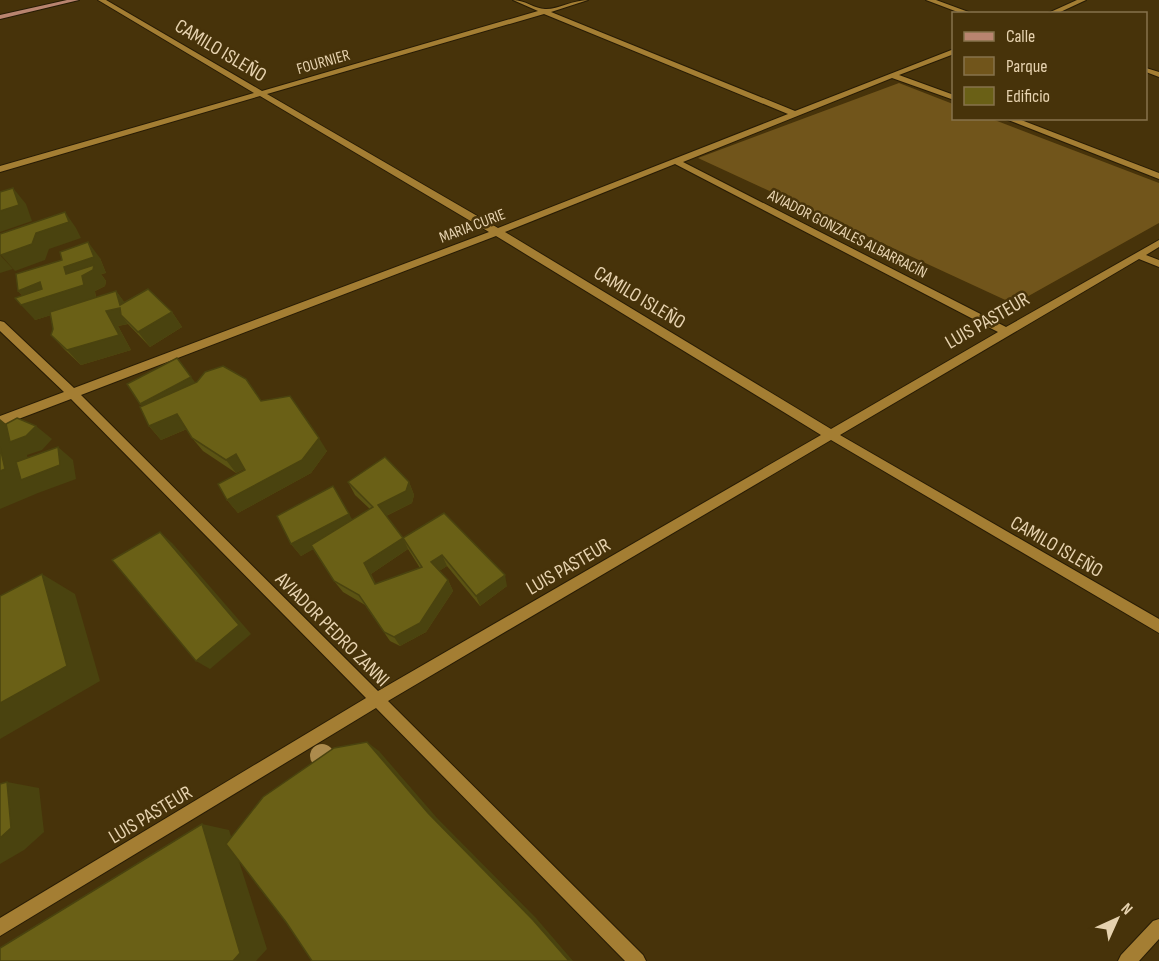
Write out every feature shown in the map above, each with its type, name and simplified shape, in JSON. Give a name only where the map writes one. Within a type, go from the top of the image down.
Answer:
[{"type":"main road","points":[[0,18],[59,2],[76,0]]},
{"type":"street","name":"CAMILO ISLEÑO","points":[[101,0],[497,232],[831,435],[1159,626]]},
{"type":"street","points":[[516,0],[793,113]]},
{"type":"street","name":"FOURNIER","points":[[0,169],[585,0]]},
{"type":"street","points":[[929,0],[965,12]]},
{"type":"street","points":[[1054,12],[1083,0]]},
{"type":"street","name":"MARIA CURIE","points":[[0,421],[71,392],[497,232],[952,52]]},
{"type":"street","points":[[891,75],[952,97]]},
{"type":"street","points":[[1012,120],[1159,176]]},
{"type":"street","name":"AVIADOR GONZALES ALBARRACÍN","points":[[675,160],[1006,332]]},
{"type":"street","name":"LUIS PASTEUR","points":[[0,928],[376,700],[1159,243]]},
{"type":"street","points":[[1138,255],[1159,264]]},
{"type":"street","name":"AVIADOR PEDRO ZANNI","points":[[0,325],[71,392],[637,961]]},
{"type":"street","points":[[1127,961],[1159,927]]},
{"type":"green space","points":[[899,83],[952,104],[952,120],[995,120],[1159,183],[1159,223],[1014,304],[698,158]]},
{"type":"building","points":[[13,188],[19,205],[0,211],[0,192]]},
{"type":"building","points":[[65,212],[69,222],[36,233],[32,244],[0,254],[0,234]]},
{"type":"building","points":[[88,242],[94,257],[64,267],[66,274],[94,265],[93,270],[82,276],[84,285],[21,305],[15,298],[42,289],[40,282],[18,291],[16,274],[62,260],[60,252]]},
{"type":"building","points":[[148,289],[172,312],[138,332],[121,315],[120,308],[106,311],[119,335],[67,350],[51,335],[53,329],[50,312],[116,291],[120,305]]},
{"type":"building","points":[[177,358],[191,377],[140,404],[127,384]]},
{"type":"building","points":[[223,366],[246,379],[261,401],[290,396],[319,438],[302,460],[227,500],[218,484],[245,470],[236,454],[226,460],[192,438],[177,414],[149,426],[140,407],[197,382],[205,372]]},
{"type":"building","points":[[17,418],[36,426],[26,436],[10,442],[6,424]]},
{"type":"building","points":[[0,447],[5,469],[0,471]]},
{"type":"building","points":[[58,447],[60,465],[21,480],[16,462]]},
{"type":"building","points":[[385,457],[409,482],[406,491],[378,505],[403,538],[444,513],[505,575],[476,596],[442,555],[431,562],[448,580],[420,623],[394,637],[384,632],[359,595],[334,581],[311,545],[373,507],[348,482]],"holes":[[[403,538],[422,567],[375,584],[364,563]]]},
{"type":"building","points":[[333,486],[349,514],[291,544],[277,516]]},
{"type":"building","points":[[160,532],[239,625],[196,661],[112,560]]},
{"type":"building","points":[[42,574],[67,666],[0,703],[0,596]]},
{"type":"building","points":[[367,742],[428,813],[533,920],[569,961],[312,961],[286,922],[226,844],[263,797],[334,748]]},
{"type":"building","points":[[7,782],[11,828],[0,838],[0,784]]},
{"type":"building","points":[[202,824],[240,953],[233,961],[0,961],[0,948]]}]
